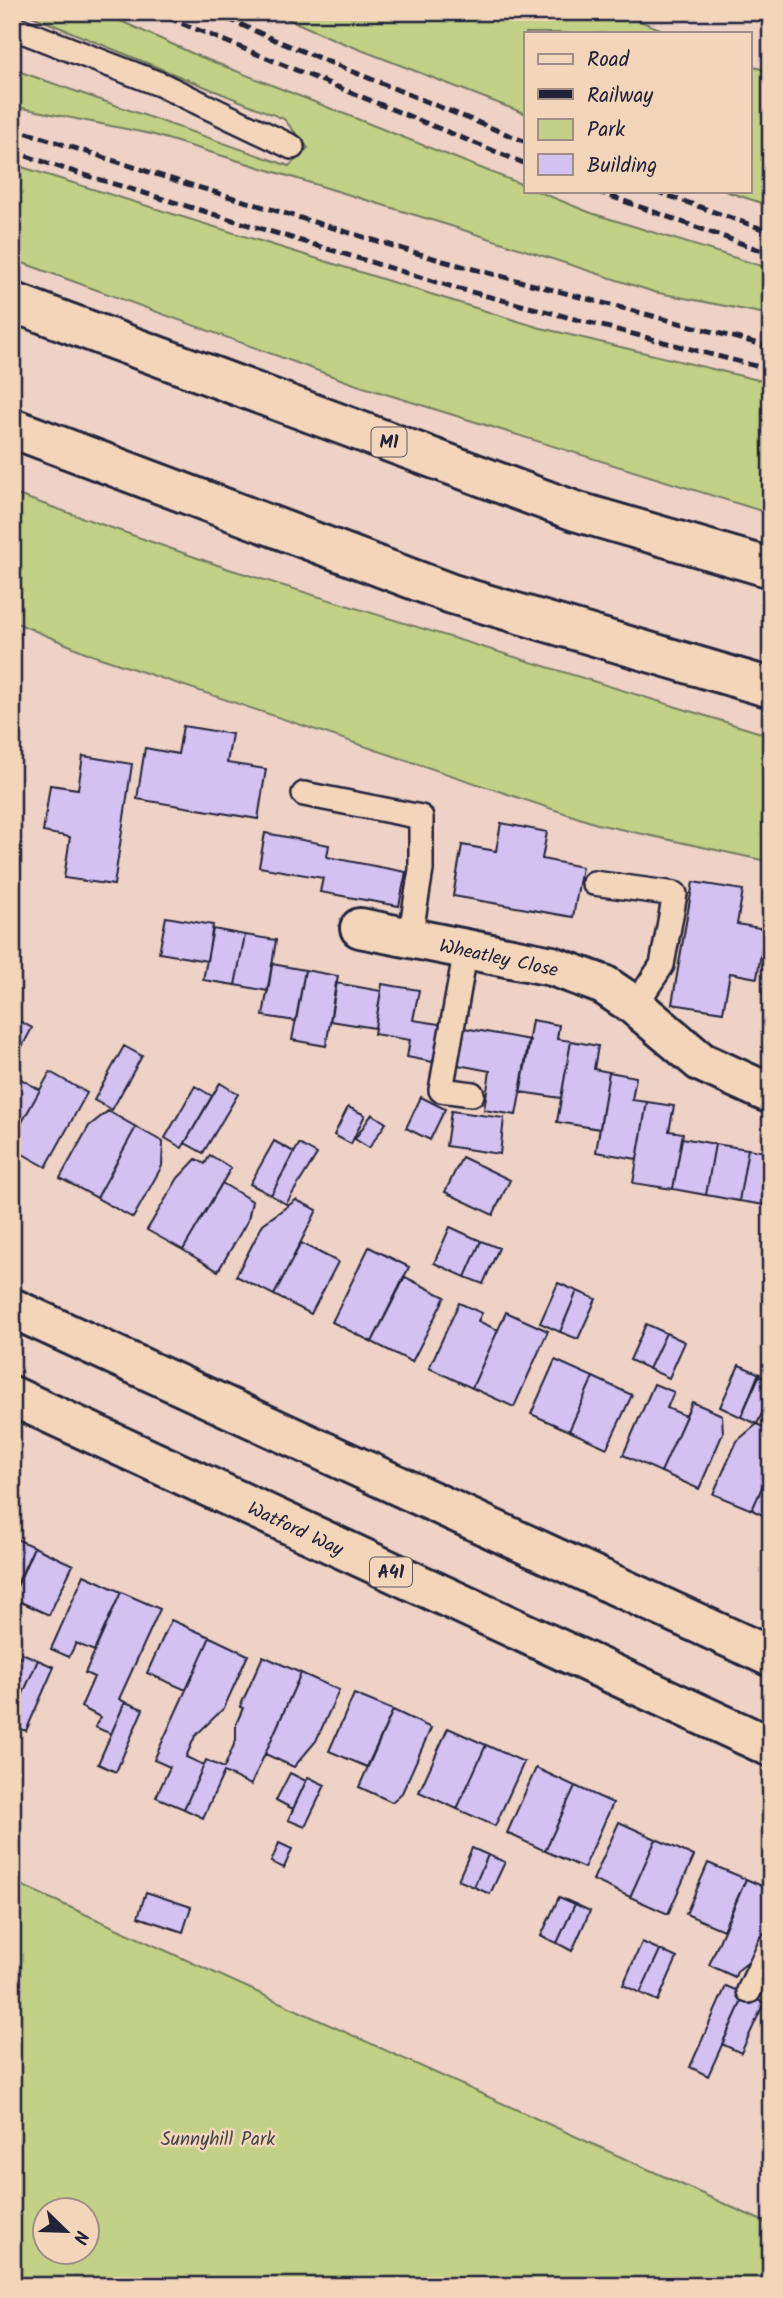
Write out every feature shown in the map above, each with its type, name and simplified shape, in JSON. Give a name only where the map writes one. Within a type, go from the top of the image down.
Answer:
[{"type":"main road","name":"M1","points":[[12,302],[575,511],[771,568]]},
{"type":"main road","points":[[12,428],[452,594],[771,688]]},
{"type":"main road","name":"Wheatley Close","points":[[360,928],[552,966],[604,985],[635,1006],[701,1062],[771,1094]]},
{"type":"main road","points":[[12,1308],[771,1657]]},
{"type":"main road","name":"Watford Way","points":[[12,1396],[771,1747]]},
{"type":"lane","points":[[12,27],[162,85],[292,147]]},
{"type":"lane","points":[[304,794],[421,817],[421,870],[410,938]]},
{"type":"lane","points":[[594,883],[675,894],[662,965],[635,1006]]},
{"type":"lane","points":[[466,949],[442,1090],[472,1094]]},
{"type":"lane","points":[[749,1991],[771,1944]]},
{"type":"green space","points":[[22,12],[101,12],[196,55],[524,185],[524,192],[539,192],[591,213],[771,269],[771,315],[654,292],[451,226],[151,134],[12,106],[12,69],[289,166],[308,148],[284,119]]},
{"type":"green space","points":[[272,12],[617,12],[667,32],[524,32],[524,113],[338,41]]},
{"type":"green space","points":[[752,66],[771,73],[771,206],[728,192],[752,192]]},
{"type":"green space","points":[[12,164],[537,327],[771,383],[771,514],[357,385],[12,259]]},
{"type":"green space","points":[[12,493],[229,569],[771,736],[771,862],[597,824],[92,655],[12,621]]},
{"type":"green space","name":"Sunnyhill Park","points":[[12,1881],[771,2225],[771,2286],[12,2286]]},
{"type":"building","points":[[183,726],[232,734],[227,763],[266,769],[258,819],[137,799],[145,748],[178,754]]},
{"type":"building","points":[[83,756],[132,764],[114,885],[64,878],[70,837],[43,832],[50,785],[78,789]]},
{"type":"building","points":[[501,823],[547,832],[542,859],[582,867],[573,917],[453,896],[462,845],[496,851]]},
{"type":"building","points":[[265,833],[329,845],[327,857],[406,872],[399,906],[320,892],[323,878],[259,867]]},
{"type":"building","points":[[693,882],[743,890],[737,924],[765,929],[757,978],[730,973],[723,1012],[672,1004]]},
{"type":"building","points":[[166,917],[213,925],[207,961],[159,953]]},
{"type":"building","points":[[213,929],[245,935],[235,985],[203,980]]},
{"type":"building","points":[[245,935],[276,940],[268,991],[235,985]]},
{"type":"building","points":[[272,964],[305,970],[296,1021],[263,1016]]},
{"type":"building","points":[[305,970],[338,976],[326,1046],[292,1040]]},
{"type":"building","points":[[336,983],[381,991],[375,1028],[330,1021]]},
{"type":"building","points":[[382,984],[419,990],[413,1020],[445,1025],[438,1063],[407,1057],[410,1040],[374,1034]]},
{"type":"building","points":[[18,1020],[32,1028],[16,1058],[12,1056],[12,1029]]},
{"type":"building","points":[[532,1020],[559,1025],[557,1039],[571,1041],[561,1098],[520,1092]]},
{"type":"building","points":[[464,1028],[530,1040],[516,1115],[484,1110],[490,1071],[458,1065]]},
{"type":"building","points":[[571,1041],[598,1046],[594,1069],[609,1072],[600,1129],[557,1122]]},
{"type":"building","points":[[124,1046],[142,1056],[112,1110],[94,1100]]},
{"type":"building","points":[[50,1072],[87,1093],[46,1167],[12,1148],[12,1140]]},
{"type":"building","points":[[609,1072],[636,1077],[632,1100],[647,1102],[637,1159],[596,1152]]},
{"type":"building","points":[[12,1074],[40,1090],[12,1140]]},
{"type":"building","points":[[220,1083],[238,1094],[203,1153],[185,1143]]},
{"type":"building","points":[[195,1086],[212,1096],[182,1148],[165,1138]]},
{"type":"building","points":[[421,1097],[445,1109],[430,1140],[406,1128]]},
{"type":"building","points":[[647,1102],[674,1106],[669,1131],[683,1133],[673,1189],[633,1183]]},
{"type":"building","points":[[348,1107],[365,1115],[351,1144],[334,1135]]},
{"type":"building","points":[[108,1111],[136,1127],[97,1198],[60,1178],[89,1126]]},
{"type":"building","points":[[451,1111],[504,1118],[500,1154],[446,1146]]},
{"type":"building","points":[[372,1114],[386,1123],[369,1148],[355,1139]]},
{"type":"building","points":[[136,1127],[163,1142],[162,1166],[133,1218],[97,1198]]},
{"type":"building","points":[[682,1138],[715,1144],[706,1195],[673,1189]]},
{"type":"building","points":[[274,1141],[294,1152],[271,1195],[250,1184]]},
{"type":"building","points":[[299,1144],[317,1154],[286,1204],[271,1195]]},
{"type":"building","points":[[715,1144],[748,1149],[739,1201],[706,1195]]},
{"type":"building","points":[[748,1149],[771,1153],[771,1206],[739,1201]]},
{"type":"building","points":[[210,1155],[231,1168],[183,1250],[147,1230],[178,1178],[196,1159],[205,1164]]},
{"type":"building","points":[[462,1157],[510,1180],[493,1215],[445,1192]]},
{"type":"building","points":[[222,1183],[252,1201],[248,1220],[218,1271],[183,1250]]},
{"type":"building","points":[[296,1200],[317,1210],[274,1295],[236,1276],[263,1224]]},
{"type":"building","points":[[450,1227],[481,1241],[465,1277],[434,1263]]},
{"type":"building","points":[[481,1241],[499,1248],[483,1284],[465,1277]]},
{"type":"building","points":[[301,1243],[338,1262],[311,1314],[274,1295]]},
{"type":"building","points":[[369,1247],[409,1267],[372,1342],[332,1322]]},
{"type":"building","points":[[405,1277],[445,1297],[412,1362],[372,1342]]},
{"type":"building","points":[[558,1283],[577,1291],[560,1332],[540,1323]]},
{"type":"building","points":[[577,1291],[596,1299],[578,1339],[560,1332]]},
{"type":"building","points":[[459,1303],[482,1313],[478,1321],[498,1330],[472,1388],[429,1368]]},
{"type":"building","points":[[506,1312],[548,1331],[514,1407],[472,1388]]},
{"type":"building","points":[[646,1324],[666,1333],[649,1369],[630,1360]]},
{"type":"building","points":[[666,1333],[685,1342],[669,1378],[649,1369]]},
{"type":"building","points":[[555,1360],[593,1377],[569,1431],[531,1414]]},
{"type":"building","points":[[739,1365],[760,1374],[741,1417],[720,1407]]},
{"type":"building","points":[[758,1375],[771,1381],[771,1394],[757,1424],[741,1417]]},
{"type":"building","points":[[593,1377],[632,1395],[607,1448],[569,1431]]},
{"type":"building","points":[[654,1384],[674,1392],[667,1408],[686,1416],[661,1472],[623,1455]]},
{"type":"building","points":[[692,1402],[722,1415],[723,1433],[699,1489],[661,1472]]},
{"type":"building","points":[[757,1424],[771,1431],[771,1467],[752,1510],[713,1494],[737,1441]]},
{"type":"building","points":[[771,1467],[771,1519],[752,1510]]},
{"type":"building","points":[[12,1537],[34,1547],[12,1595]]},
{"type":"building","points":[[34,1547],[73,1565],[49,1615],[12,1598]]},
{"type":"building","points":[[84,1575],[121,1592],[94,1651],[76,1643],[69,1657],[51,1649]]},
{"type":"building","points":[[121,1592],[160,1609],[119,1699],[125,1702],[111,1734],[95,1727],[100,1717],[81,1707],[94,1677],[85,1673]]},
{"type":"building","points":[[171,1620],[210,1637],[186,1690],[147,1673]]},
{"type":"building","points":[[210,1637],[248,1655],[224,1708],[195,1736],[186,1757],[204,1765],[184,1809],[156,1797],[170,1767],[154,1760]]},
{"type":"building","points":[[22,1653],[38,1660],[12,1718],[12,1674]]},
{"type":"building","points":[[263,1656],[301,1673],[251,1785],[224,1772],[203,1818],[184,1809],[206,1760],[224,1768],[236,1740],[236,1724],[243,1708],[240,1707]]},
{"type":"building","points":[[38,1660],[54,1667],[26,1731],[12,1725],[12,1718]]},
{"type":"building","points":[[301,1673],[339,1690],[316,1741],[294,1767],[265,1754]]},
{"type":"building","points":[[354,1694],[393,1710],[367,1767],[329,1751]]},
{"type":"building","points":[[125,1702],[143,1709],[116,1772],[98,1764]]},
{"type":"building","points":[[393,1710],[431,1728],[402,1793],[392,1802],[359,1787]]},
{"type":"building","points":[[448,1728],[486,1745],[457,1809],[419,1792]]},
{"type":"building","points":[[486,1745],[524,1762],[495,1826],[457,1809]]},
{"type":"building","points":[[536,1768],[575,1786],[545,1851],[507,1833]]},
{"type":"building","points":[[290,1773],[306,1781],[293,1809],[276,1800]]},
{"type":"building","points":[[308,1777],[325,1785],[305,1827],[288,1820]]},
{"type":"building","points":[[575,1786],[613,1803],[584,1868],[545,1851]]},
{"type":"building","points":[[619,1822],[656,1839],[630,1897],[593,1880]]},
{"type":"building","points":[[656,1839],[694,1856],[668,1914],[630,1897]]},
{"type":"building","points":[[279,1843],[292,1849],[284,1868],[271,1862]]},
{"type":"building","points":[[472,1848],[488,1855],[474,1887],[458,1880]]},
{"type":"building","points":[[488,1855],[505,1862],[490,1894],[474,1887]]},
{"type":"building","points":[[708,1863],[746,1879],[723,1930],[686,1914]]},
{"type":"building","points":[[746,1879],[771,1890],[771,1927],[759,1954],[737,1971],[735,1977],[709,1965]]},
{"type":"building","points":[[146,1892],[191,1907],[183,1932],[138,1917]]},
{"type":"building","points":[[559,1897],[575,1904],[557,1943],[541,1936]]},
{"type":"building","points":[[575,1904],[590,1911],[572,1951],[557,1943]]},
{"type":"building","points":[[642,1942],[660,1950],[640,1993],[623,1985]]},
{"type":"building","points":[[660,1950],[677,1958],[658,2001],[640,1993]]},
{"type":"building","points":[[726,1986],[745,1994],[708,2076],[690,2067]]},
{"type":"building","points":[[745,1994],[764,2003],[741,2053],[722,2044]]},
{"type":"railway","points":[[154,12],[524,163]]},
{"type":"railway","points":[[213,12],[524,141]]},
{"type":"railway","points":[[12,128],[443,261],[771,347]]},
{"type":"railway","points":[[12,151],[456,288],[771,370]]},
{"type":"railway","points":[[599,192],[771,254]]},
{"type":"railway","points":[[658,192],[771,232]]}]
